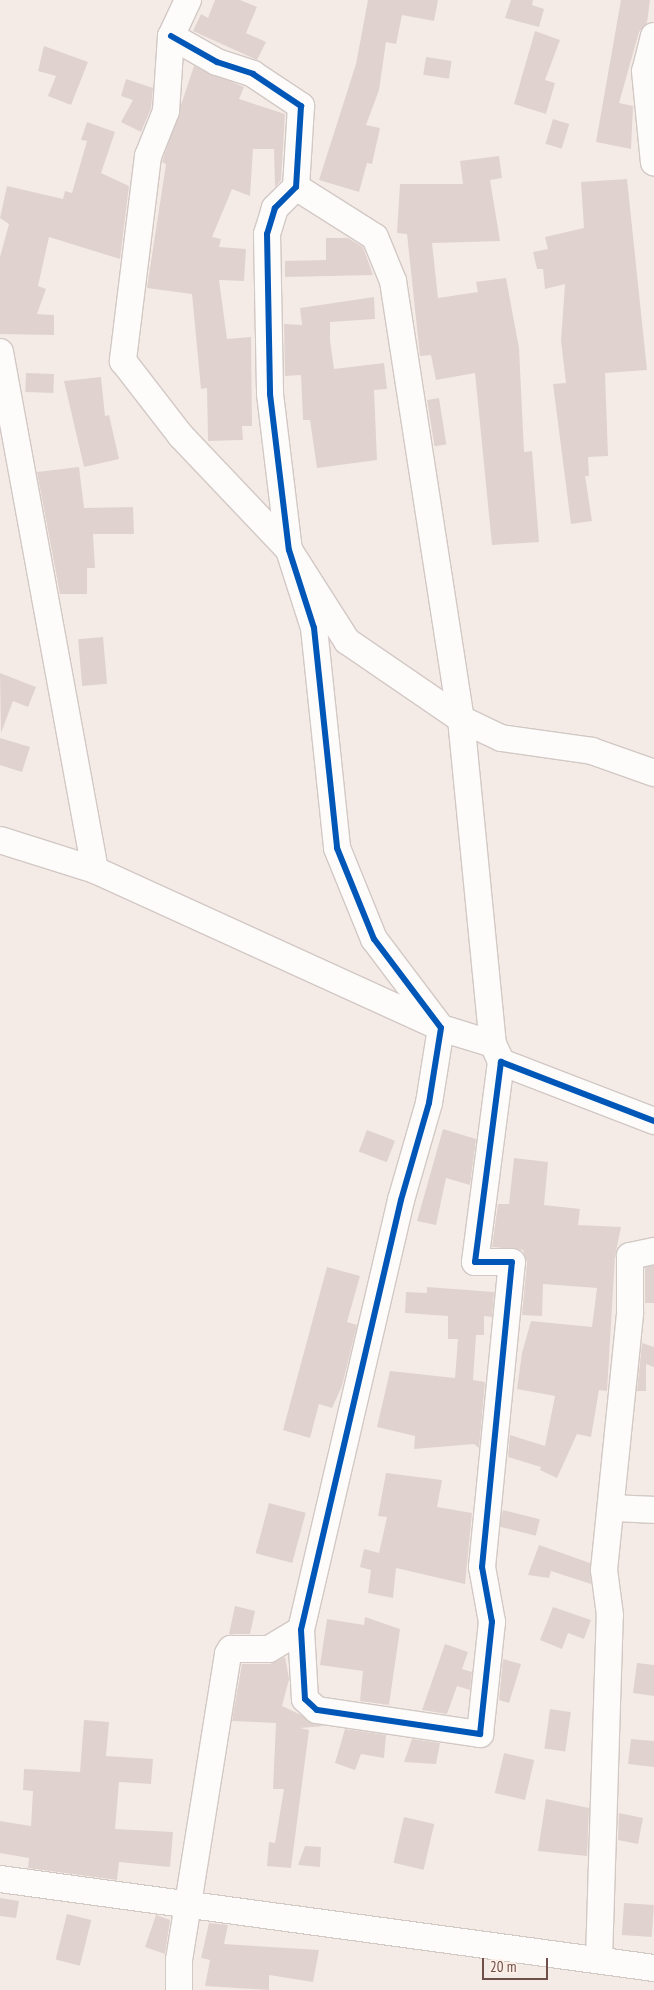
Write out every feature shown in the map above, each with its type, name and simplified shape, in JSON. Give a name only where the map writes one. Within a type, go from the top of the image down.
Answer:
[{"type":"street","points":[[188,0],[171,36],[166,111],[148,156],[123,361],[181,436],[289,550],[347,641],[461,719],[501,738],[592,752],[654,773]]},
{"type":"street","points":[[171,36],[217,62],[253,74],[301,106],[296,188],[275,208],[268,234],[270,394],[289,550],[314,628],[337,848],[374,939],[441,1028],[429,1103],[401,1200],[301,1630],[305,1699],[317,1710],[480,1734],[492,1622],[482,1567],[512,1262],[475,1262],[497,1053],[461,719],[394,281],[375,237],[296,188]]},
{"type":"street","points":[[654,36],[645,71],[654,163]]},
{"type":"street","points":[[0,352],[95,870]]},
{"type":"street","points":[[0,840],[95,870],[441,1028],[654,1122]]},
{"type":"street","points":[[599,1959],[610,1615],[604,1570],[612,1508],[630,1312],[630,1256],[654,1251]]},
{"type":"street","points":[[612,1508],[654,1510]]},
{"type":"street","points":[[179,1990],[188,1906],[228,1654],[231,1649],[269,1649],[301,1630]]},
{"type":"street","points":[[0,1880],[599,1959],[654,1968]]},
{"type":"building","points":[[215,0],[240,0],[257,7],[246,33],[266,42],[257,60],[193,31],[201,14],[208,18]]},
{"type":"building","points":[[368,0],[438,0],[434,21],[402,15],[396,44],[386,42],[379,90],[366,125],[380,128],[372,164],[367,163],[359,192],[319,180],[356,64]]},
{"type":"building","points":[[511,0],[533,0],[532,5],[544,9],[539,27],[505,18]]},
{"type":"building","points":[[621,0],[650,0],[647,23],[639,32],[619,103],[633,106],[631,149],[596,142]]},
{"type":"building","points":[[535,31],[560,40],[545,80],[555,83],[546,114],[514,104]]},
{"type":"building","points":[[44,46],[88,62],[71,105],[48,96],[56,76],[38,71]]},
{"type":"building","points":[[426,57],[452,61],[449,79],[423,75]]},
{"type":"building","points":[[194,66],[244,87],[239,99],[285,114],[281,180],[275,187],[274,149],[253,149],[250,196],[232,189],[212,237],[221,239],[219,247],[246,249],[244,281],[219,280],[227,339],[251,337],[252,426],[242,426],[243,440],[208,441],[207,388],[201,389],[192,294],[147,288],[166,164],[162,162]]},
{"type":"building","points":[[126,79],[153,88],[151,108],[141,132],[121,122],[133,100],[121,96]]},
{"type":"building","points":[[553,119],[569,124],[562,149],[545,144]]},
{"type":"building","points":[[87,122],[115,132],[101,173],[129,186],[120,259],[49,237],[38,286],[46,289],[37,314],[54,315],[54,335],[0,334],[0,257],[9,224],[0,218],[7,186],[63,199],[65,191],[72,193],[87,141],[81,140]]},
{"type":"building","points":[[499,156],[502,178],[490,180],[500,241],[432,243],[438,298],[478,292],[476,282],[506,278],[519,348],[524,452],[532,451],[539,542],[492,545],[475,373],[436,380],[431,355],[420,356],[407,234],[397,233],[400,184],[463,184],[460,161]]},
{"type":"building","points":[[627,179],[647,370],[605,373],[608,456],[588,457],[589,476],[585,476],[592,521],[571,524],[553,384],[566,383],[561,341],[565,284],[545,289],[543,269],[537,269],[533,252],[548,249],[545,237],[584,228],[581,182]]},
{"type":"building","points":[[326,238],[348,238],[363,247],[373,275],[285,277],[285,261],[326,260]]},
{"type":"building","points":[[374,297],[375,319],[330,322],[330,340],[334,369],[384,363],[387,389],[374,390],[377,460],[317,468],[310,420],[303,420],[301,375],[285,376],[284,324],[302,325],[300,308]]},
{"type":"building","points":[[26,373],[54,374],[53,393],[25,392]]},
{"type":"building","points":[[101,377],[105,416],[109,415],[119,459],[84,467],[64,381]]},
{"type":"building","points":[[439,398],[446,444],[435,446],[427,400]]},
{"type":"building","points":[[79,467],[84,508],[133,507],[134,534],[93,534],[95,568],[87,568],[87,594],[60,594],[37,472]]},
{"type":"building","points":[[103,637],[107,684],[82,686],[78,639]]},
{"type":"building","points":[[0,673],[36,687],[28,707],[13,701],[1,733]]},
{"type":"building","points":[[0,738],[30,747],[22,772],[0,765]]},
{"type":"building","points":[[443,1129],[476,1139],[470,1185],[446,1178],[436,1225],[417,1221]]},
{"type":"building","points":[[367,1130],[395,1141],[387,1162],[359,1151]]},
{"type":"building","points":[[514,1158],[548,1162],[544,1205],[580,1209],[578,1225],[621,1227],[615,1256],[607,1391],[599,1390],[591,1437],[577,1434],[557,1478],[540,1470],[541,1467],[508,1457],[510,1435],[545,1446],[555,1396],[517,1389],[522,1353],[531,1321],[592,1327],[597,1288],[543,1284],[542,1316],[522,1315],[527,1263],[523,1250],[492,1247],[498,1204],[509,1204]]},
{"type":"building","points":[[645,1266],[654,1266],[654,1303],[645,1303]]},
{"type":"building","points":[[327,1267],[360,1276],[347,1322],[357,1325],[342,1386],[332,1408],[319,1404],[310,1438],[283,1430]]},
{"type":"building","points":[[427,1287],[494,1292],[492,1317],[484,1316],[484,1335],[476,1335],[473,1380],[485,1382],[479,1448],[474,1444],[414,1449],[415,1436],[377,1427],[390,1371],[455,1378],[458,1339],[448,1339],[448,1316],[405,1313],[406,1292],[427,1293]]},
{"type":"building","points":[[642,1343],[654,1347],[654,1367],[646,1364],[646,1391],[637,1391]]},
{"type":"building","points":[[386,1473],[442,1480],[437,1507],[472,1513],[465,1584],[396,1568],[393,1598],[368,1593],[371,1570],[360,1567],[364,1549],[379,1553],[387,1517],[378,1516]]},
{"type":"building","points":[[269,1503],[306,1513],[292,1563],[256,1553]]},
{"type":"building","points":[[503,1510],[540,1519],[536,1536],[499,1526]]},
{"type":"building","points":[[539,1545],[590,1563],[591,1584],[551,1571],[549,1578],[528,1575]]},
{"type":"building","points":[[235,1606],[255,1611],[250,1634],[229,1634]]},
{"type":"building","points":[[553,1607],[591,1620],[584,1639],[568,1633],[562,1649],[540,1640]]},
{"type":"building","points":[[365,1617],[400,1629],[389,1705],[360,1701],[363,1671],[320,1665],[327,1619],[364,1625]]},
{"type":"building","points":[[445,1644],[468,1652],[462,1669],[472,1672],[470,1690],[457,1686],[447,1714],[422,1710]]},
{"type":"building","points":[[285,1657],[289,1679],[282,1706],[324,1726],[300,1728],[309,1730],[291,1868],[267,1866],[269,1842],[275,1843],[284,1789],[273,1789],[276,1723],[232,1721],[242,1664],[270,1664]]},
{"type":"building","points":[[503,1659],[521,1664],[509,1703],[499,1700]]},
{"type":"building","points":[[637,1663],[654,1665],[654,1696],[633,1693]]},
{"type":"building","points":[[550,1709],[571,1712],[565,1752],[544,1749]]},
{"type":"building","points":[[84,1720],[109,1722],[106,1756],[153,1759],[151,1784],[119,1782],[115,1829],[173,1832],[170,1867],[119,1862],[117,1880],[28,1868],[29,1858],[0,1853],[0,1821],[31,1826],[33,1791],[23,1790],[24,1769],[80,1772]]},
{"type":"building","points":[[345,1729],[386,1735],[384,1758],[361,1754],[355,1770],[335,1763]]},
{"type":"building","points":[[412,1739],[440,1743],[436,1764],[404,1762]]},
{"type":"building","points":[[631,1739],[654,1741],[654,1767],[628,1764]]},
{"type":"building","points":[[504,1753],[534,1760],[525,1800],[495,1793]]},
{"type":"building","points":[[546,1799],[589,1808],[587,1856],[538,1851]]},
{"type":"building","points":[[619,1813],[643,1818],[638,1844],[618,1840]]},
{"type":"building","points":[[404,1817],[434,1824],[424,1870],[393,1863]]},
{"type":"building","points":[[305,1846],[321,1847],[320,1867],[298,1865]]},
{"type":"building","points":[[0,1898],[19,1901],[16,1918],[0,1916]]},
{"type":"building","points":[[624,1903],[654,1905],[652,1937],[622,1935]]},
{"type":"building","points":[[67,1914],[91,1920],[80,1966],[56,1960]]},
{"type":"building","points":[[156,1915],[170,1920],[165,1954],[145,1947]]},
{"type":"building","points":[[209,1923],[228,1925],[224,1944],[319,1950],[313,1982],[269,1975],[269,1990],[205,1986],[210,1960],[201,1958]]},
{"type":"cycle path","points":[[171,36],[217,62],[253,74],[301,106],[296,187],[275,208],[267,234],[270,394],[289,550],[314,628],[337,848],[374,939],[441,1028],[429,1103],[401,1200],[301,1630],[305,1699],[317,1710],[480,1734],[492,1622],[482,1567],[512,1262],[475,1262],[501,1062],[654,1121]]}]
